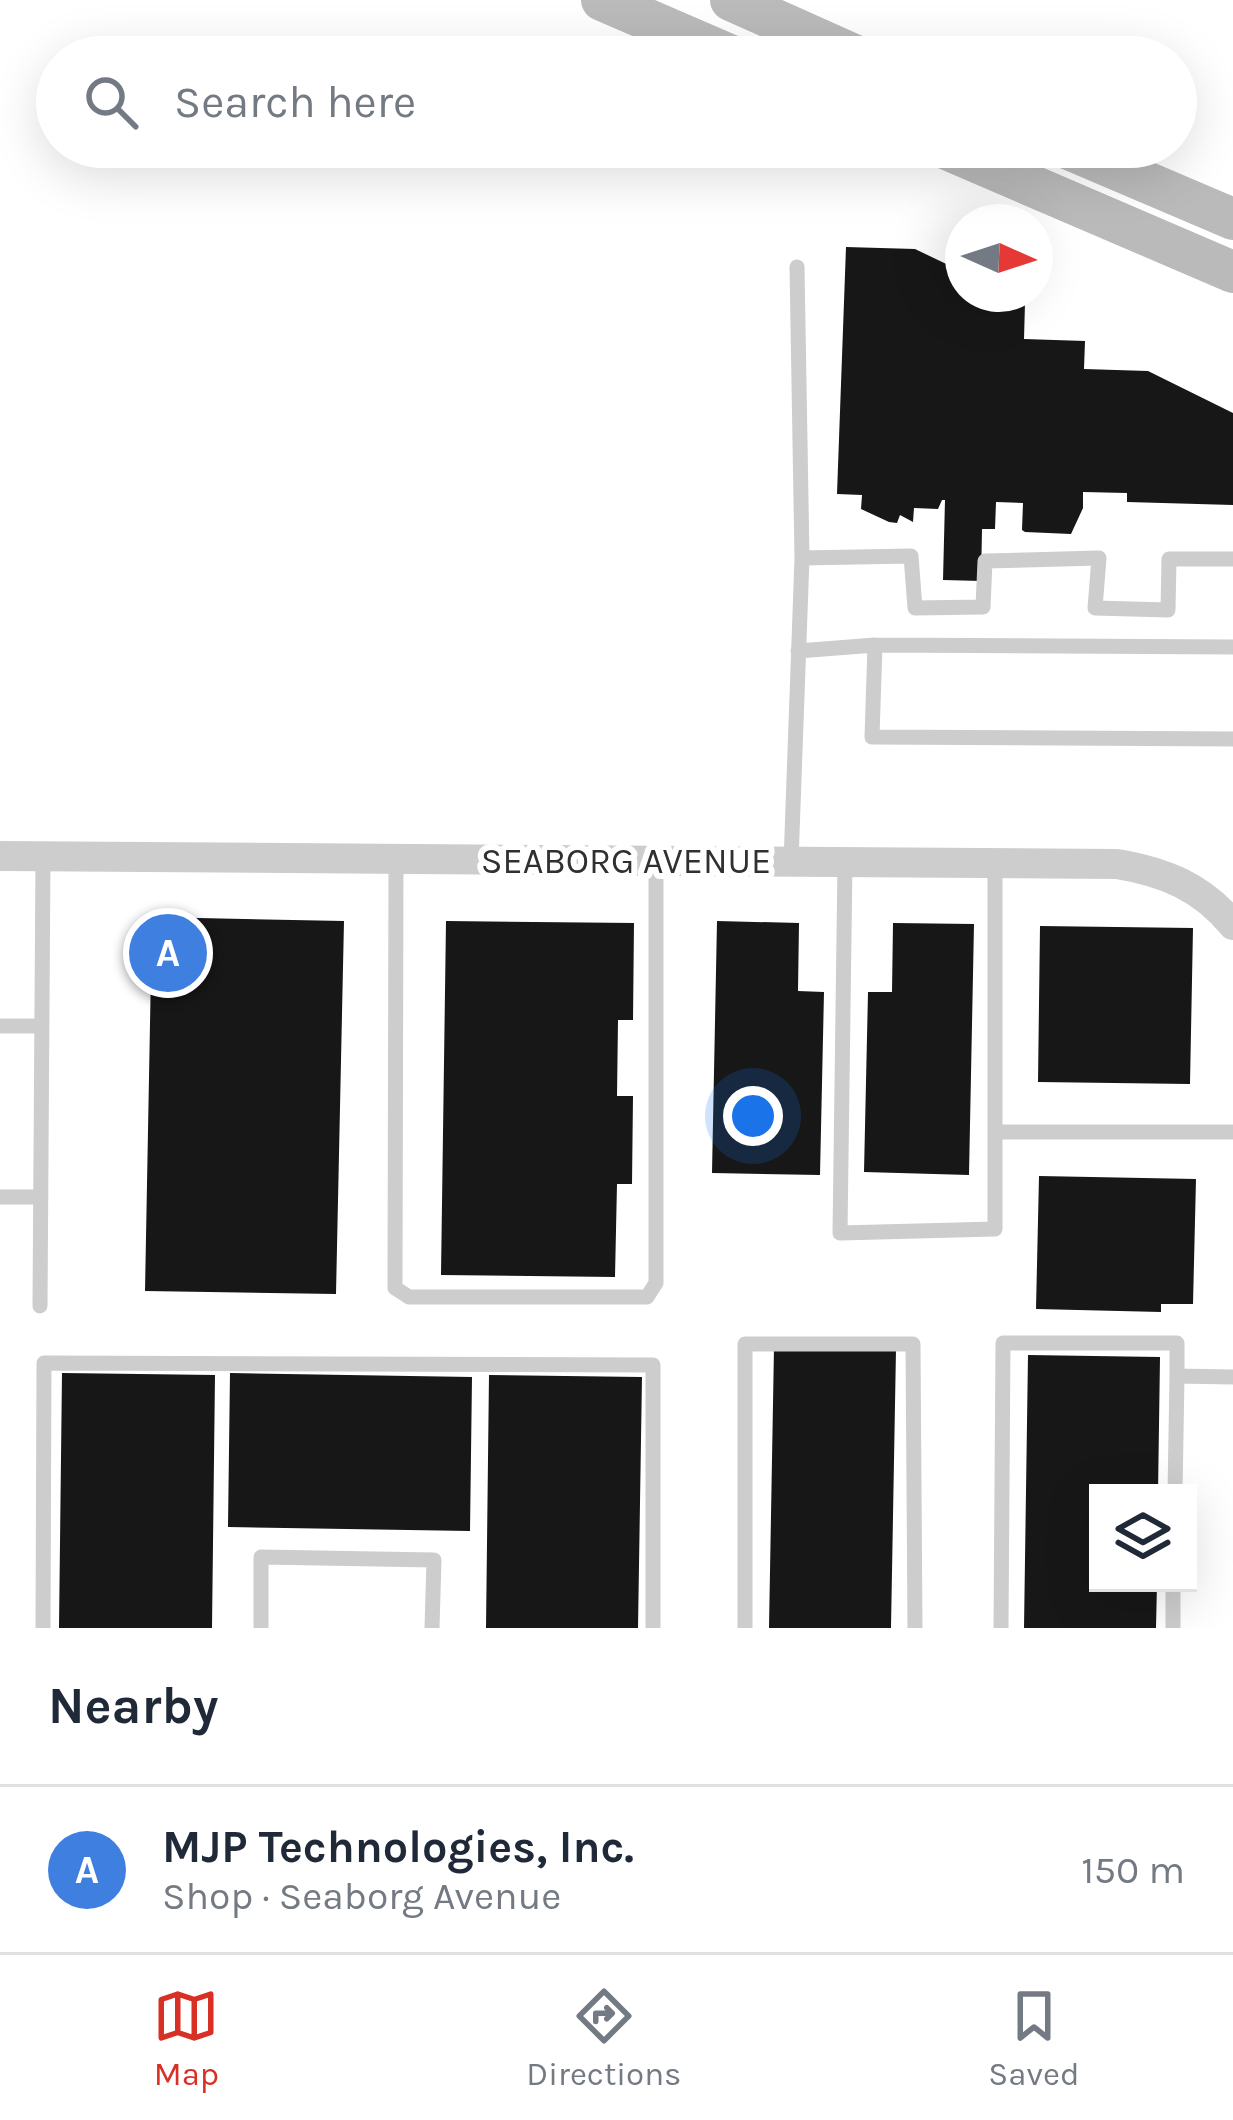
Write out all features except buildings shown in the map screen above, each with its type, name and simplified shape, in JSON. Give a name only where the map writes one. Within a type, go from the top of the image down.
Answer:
[{"type":"main road","points":[[602,0],[685,36]]},
{"type":"main road","points":[[731,0],[811,36]]},
{"type":"main road","points":[[991,168],[1233,272]]},
{"type":"main road","points":[[1113,168],[1233,219]]},
{"type":"street","name":"SEABORG AVENUE","points":[[0,856],[1117,864],[1154,871],[1188,885],[1233,925]]},
{"type":"lane","points":[[791,862],[802,558],[797,267]]},
{"type":"lane","points":[[802,558],[911,556],[915,608],[983,607],[986,561],[1099,558],[1094,608],[1168,610],[1169,559],[1233,559]]},
{"type":"lane","points":[[798,651],[874,645],[1233,647]]},
{"type":"lane","points":[[874,645],[872,737],[1233,739]]},
{"type":"lane","points":[[40,1306],[43,856]]},
{"type":"lane","points":[[396,859],[394,1288],[409,1297],[647,1297],[656,1283],[656,861]]},
{"type":"lane","points":[[844,862],[841,1233],[995,1229],[994,863]]},
{"type":"lane","points":[[0,1027],[42,1026]]},
{"type":"lane","points":[[995,1132],[1233,1132]]},
{"type":"lane","points":[[0,1197],[41,1197]]},
{"type":"lane","points":[[745,1628],[745,1343],[914,1344],[915,1628]]},
{"type":"lane","points":[[1001,1628],[1003,1343],[1177,1343],[1175,1484]]},
{"type":"lane","points":[[44,1628],[44,1363],[91,1363],[652,1365],[653,1628]]},
{"type":"lane","points":[[1178,1376],[1233,1377]]},
{"type":"lane","points":[[261,1628],[262,1557],[434,1560],[432,1628]]},
{"type":"lane","points":[[1173,1628],[1174,1592]]},
{"type":"place","name":"MJP Technologies, Inc.","points":[[168,953]]}]
